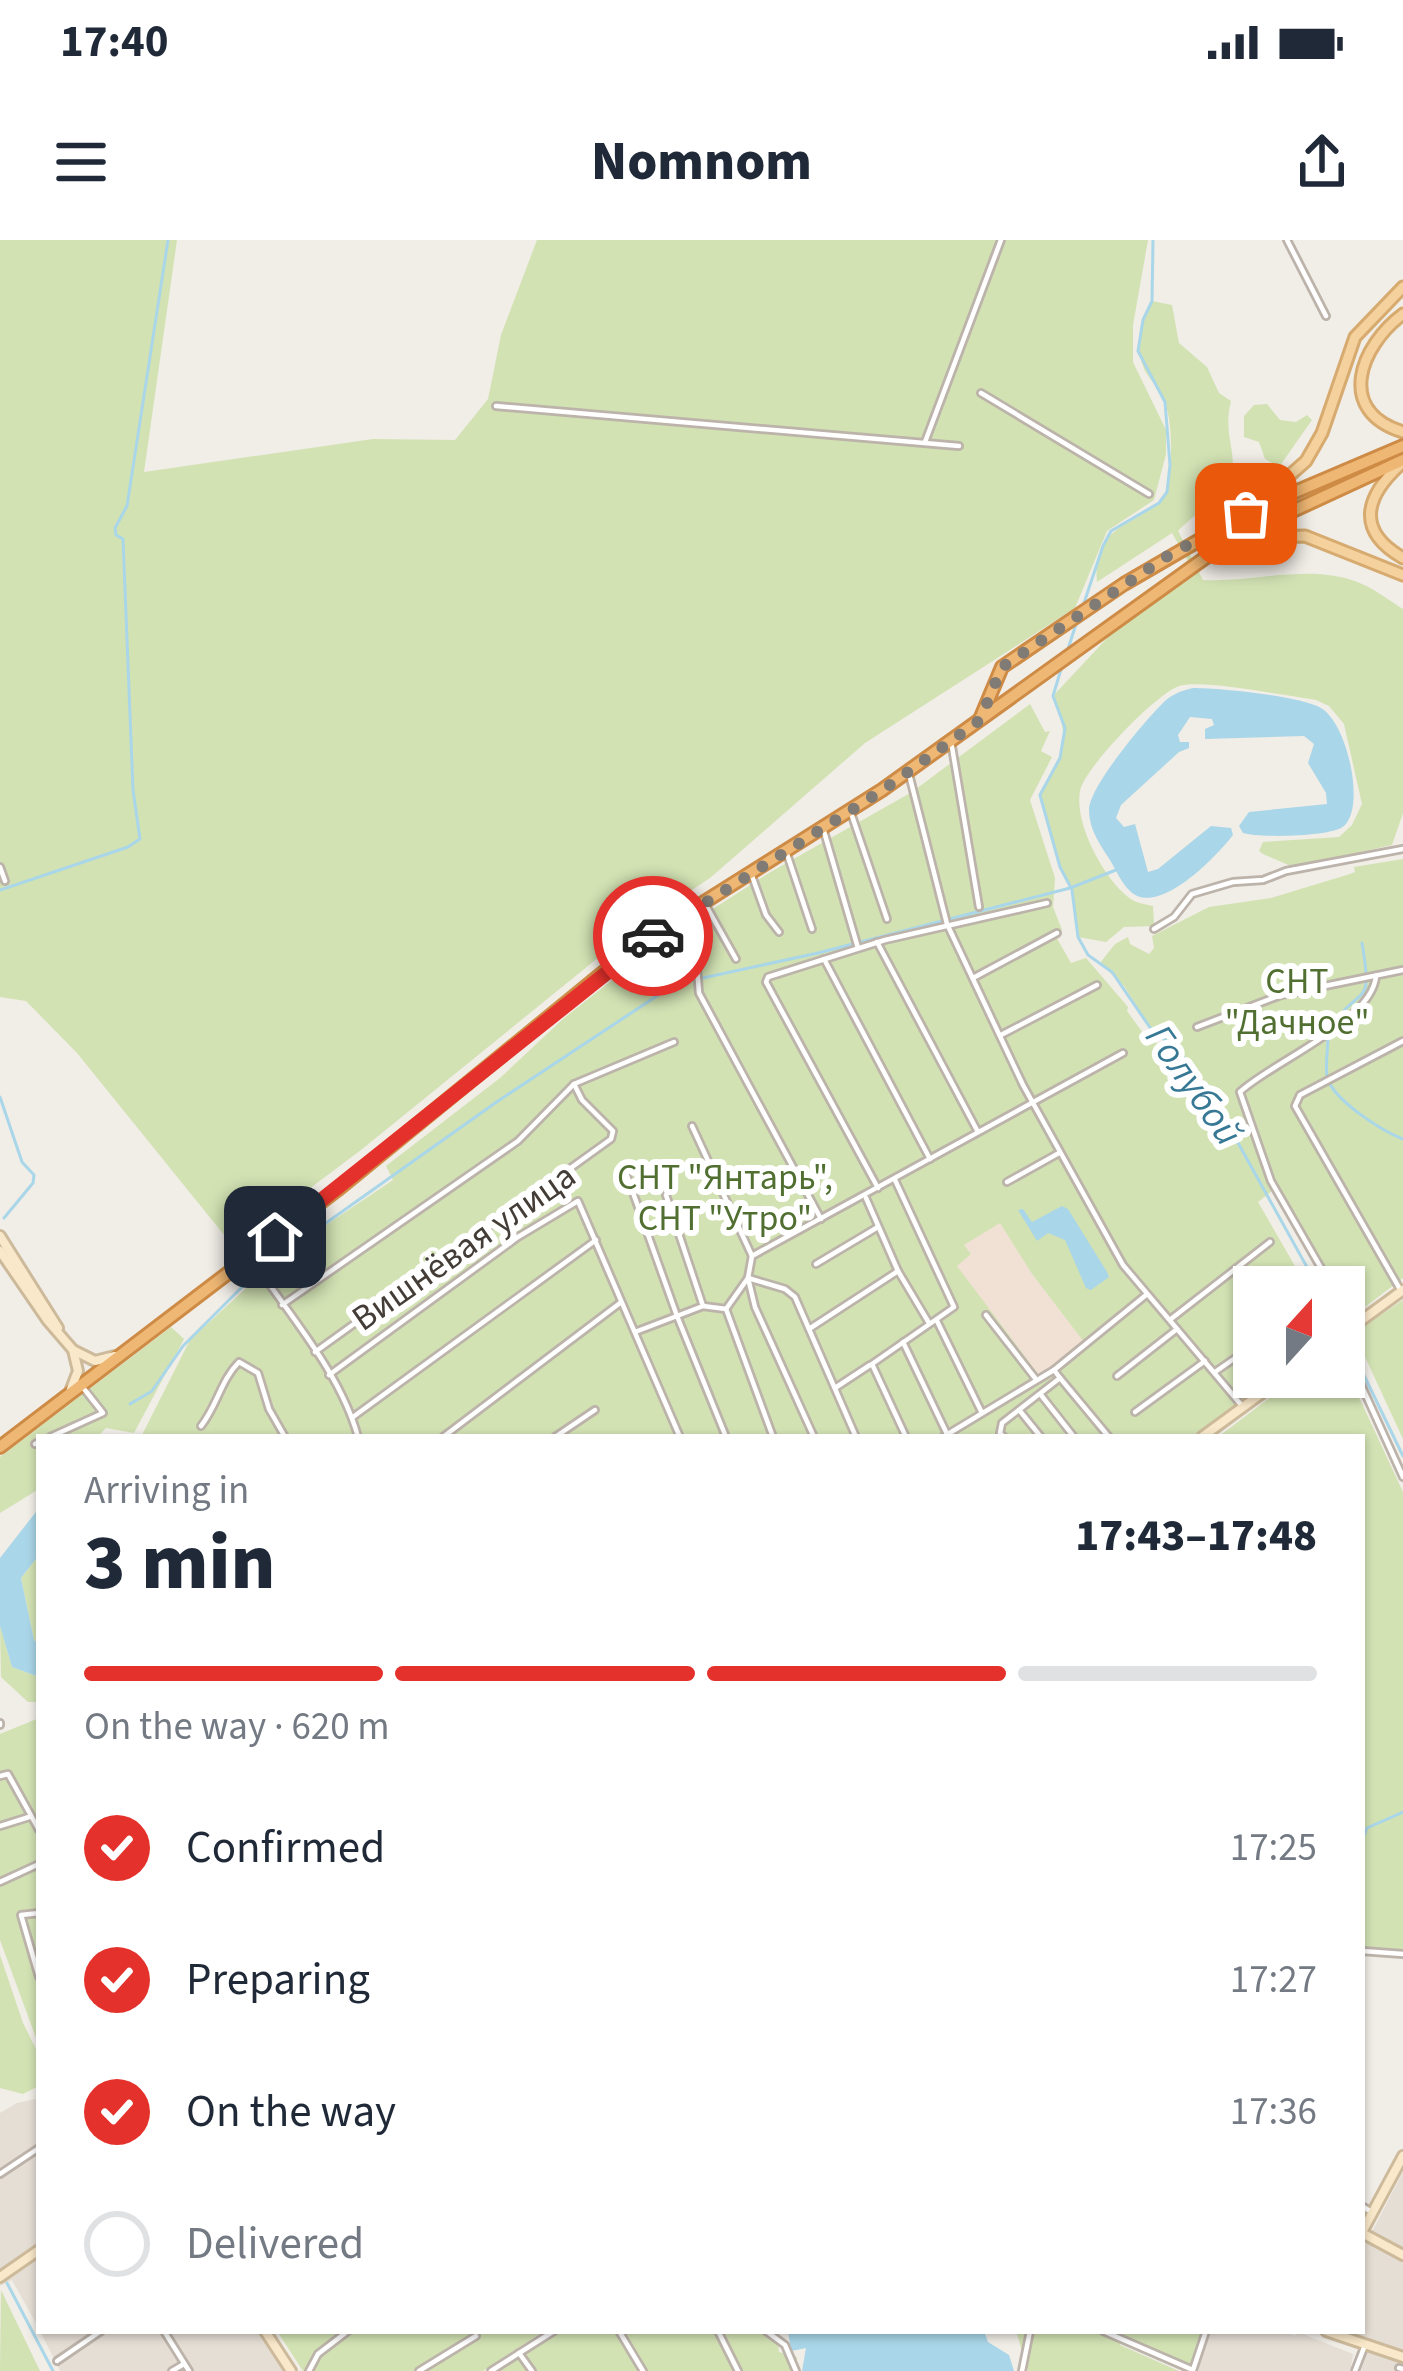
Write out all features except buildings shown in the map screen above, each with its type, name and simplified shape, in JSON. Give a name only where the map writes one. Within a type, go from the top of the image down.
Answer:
[{"type":"highway","points":[[980,720],[1002,667],[1169,555],[1246,514],[1403,446]]},
{"type":"highway","points":[[0,1447],[448,1102],[621,958],[908,771],[1230,540],[1403,461]]},
{"type":"main road","points":[[1246,514],[1306,461],[1322,433],[1355,337],[1403,287]]},
{"type":"main road","points":[[1403,314],[1369,354],[1360,386],[1371,413],[1403,432]]},
{"type":"main road","points":[[1403,461],[1375,491],[1370,516],[1383,544],[1403,558]]},
{"type":"main road","points":[[1230,540],[1305,536],[1403,575]]},
{"type":"street","points":[[925,444],[1000,240]]},
{"type":"street","points":[[1287,240],[1326,316]]},
{"type":"street","points":[[981,393],[1148,494]]},
{"type":"street","points":[[496,406],[959,446]]},
{"type":"street","points":[[951,741],[979,907]]},
{"type":"street","points":[[908,771],[947,924],[1032,1101],[1116,1253],[1243,1407]]},
{"type":"street","points":[[850,810],[886,919]]},
{"type":"street","points":[[823,828],[858,949]]},
{"type":"street","points":[[1154,929],[1202,891],[1403,849]]},
{"type":"street","points":[[786,851],[812,929]]},
{"type":"street","points":[[0,867],[5,881]]},
{"type":"street","points":[[751,873],[766,915],[779,932]]},
{"type":"street","points":[[704,902],[736,959]]},
{"type":"street","points":[[878,1188],[766,982],[773,975],[877,943],[1047,903]]},
{"type":"street","points":[[671,923],[697,967],[699,993],[821,1220]]},
{"type":"street","points":[[973,978],[1057,933]]},
{"type":"street","points":[[877,943],[978,1132]]},
{"type":"street","points":[[824,959],[930,1159]]},
{"type":"street","points":[[1197,1027],[1281,995],[1403,970]]},
{"type":"street","points":[[1320,1266],[1271,1181],[1240,1092],[1335,1028],[1375,988],[1376,976]]},
{"type":"street","points":[[1000,1036],[1097,985]]},
{"type":"street","points":[[1365,1318],[1402,1291],[1295,1106],[1300,1094],[1403,1041]]},
{"type":"street","points":[[282,1305],[518,1142],[574,1084],[674,1042]]},
{"type":"street","points":[[752,1256],[1124,1053]]},
{"type":"street","name":"Вишнёвая улица","points":[[315,1352],[611,1139],[613,1131],[582,1100],[574,1084]]},
{"type":"street","points":[[692,1126],[752,1256],[748,1278],[755,1307],[813,1434]]},
{"type":"street","points":[[1007,1182],[1061,1152]]},
{"type":"street","points":[[626,1173],[724,1434]]},
{"type":"street","points":[[835,1388],[953,1310],[896,1180]]},
{"type":"street","points":[[666,1195],[703,1306]]},
{"type":"street","points":[[865,1196],[898,1271],[982,1414]]},
{"type":"street","points":[[329,1375],[574,1201],[580,1203],[679,1434]]},
{"type":"street","points":[[816,1264],[878,1227]]},
{"type":"street","points":[[0,1236],[58,1330]]},
{"type":"street","points":[[353,1417],[596,1240]]},
{"type":"street","points":[[1171,1319],[1270,1242]]},
{"type":"street","points":[[0,1251],[73,1350],[78,1371],[68,1396]]},
{"type":"street","points":[[250,1256],[329,1375],[357,1434]]},
{"type":"street","points":[[809,1329],[898,1271]]},
{"type":"street","points":[[725,1309],[748,1278]]},
{"type":"street","points":[[748,1278],[795,1297],[855,1434]]},
{"type":"street","points":[[948,1434],[1054,1370],[1146,1295]]},
{"type":"street","points":[[447,1434],[622,1303]]},
{"type":"street","points":[[634,1331],[703,1306],[725,1309]]},
{"type":"street","points":[[725,1309],[772,1434]]},
{"type":"street","points":[[986,1316],[1035,1378]]},
{"type":"street","points":[[1117,1376],[1177,1329]]},
{"type":"street","points":[[903,1342],[944,1434]]},
{"type":"street","points":[[73,1350],[95,1361],[122,1353]]},
{"type":"street","points":[[1215,1372],[1233,1360]]},
{"type":"street","points":[[1135,1412],[1205,1361]]},
{"type":"street","points":[[201,1426],[239,1362],[258,1373],[269,1409],[283,1434]]},
{"type":"street","points":[[872,1364],[905,1434]]},
{"type":"street","points":[[1054,1370],[1107,1434]]},
{"type":"street","points":[[1002,1434],[1002,1423],[1060,1378]]},
{"type":"street","points":[[56,1434],[103,1412],[81,1385]]},
{"type":"street","points":[[1365,1393],[1403,1477]]},
{"type":"street","points":[[1040,1395],[1072,1434]]},
{"type":"street","points":[[1206,1434],[1255,1398]]},
{"type":"street","points":[[559,1434],[595,1410]]},
{"type":"street","points":[[1020,1411],[1039,1434]]},
{"type":"street","points":[[0,1776],[8,1774],[36,1825]]},
{"type":"street","points":[[0,1826],[31,1816]]},
{"type":"street","points":[[0,1882],[36,1865]]},
{"type":"street","points":[[36,1912],[21,1915],[36,1967]]},
{"type":"street","points":[[1365,1951],[1403,1954]]},
{"type":"street","points":[[0,2174],[36,2150]]},
{"type":"street","points":[[1365,2227],[1403,2156]]},
{"type":"street","points":[[1365,2208],[1373,2213]]},
{"type":"street","points":[[1365,2234],[1403,2255]]},
{"type":"street","points":[[0,2277],[36,2252]]},
{"type":"street","points":[[57,2361],[97,2334]]},
{"type":"street","points":[[166,2334],[186,2367],[172,2371]]},
{"type":"street","points":[[267,2334],[290,2371]]},
{"type":"street","points":[[309,2371],[318,2354],[341,2334]]},
{"type":"street","points":[[534,2334],[538,2341]]},
{"type":"street","points":[[491,2371],[549,2334]]},
{"type":"street","points":[[621,2334],[643,2371]]},
{"type":"street","points":[[720,2334],[738,2371]]},
{"type":"street","points":[[770,2334],[785,2345],[796,2371]]},
{"type":"street","points":[[1022,2371],[1029,2334]]},
{"type":"street","points":[[1112,2334],[1193,2370],[1205,2334]]},
{"type":"street","points":[[1334,2334],[1402,2364]]},
{"type":"street","points":[[419,2371],[476,2336]]},
{"type":"street","points":[[1355,2371],[1365,2345]]},
{"type":"street","points":[[519,2353],[532,2371]]},
{"type":"shaded area","points":[[1000,1222],[1032,1274],[1085,1343],[1039,1375],[956,1266],[971,1254],[964,1245]]},
{"type":"shaded area","points":[[36,2099],[36,2324],[12,2280],[0,2286],[0,2113]]},
{"type":"shaded area","points":[[1403,2172],[1403,2371],[1361,2371],[1371,2341],[1360,2334],[1365,2334],[1365,2245]]},
{"type":"shaded area","points":[[42,2334],[259,2334],[283,2371],[60,2371]]},
{"type":"shaded area","points":[[1209,2334],[1303,2334],[1353,2354],[1349,2371],[1197,2371]]},
{"type":"green space","points":[[0,240],[177,240],[144,472],[373,439],[455,440],[488,399],[501,335],[537,240],[1148,240],[1133,325],[1133,362],[1166,430],[1166,454],[1154,500],[1107,531],[1075,608],[865,743],[710,878],[636,927],[361,1150],[233,1246],[77,1053],[26,1001],[0,997]]},
{"type":"green space","points":[[1152,301],[1172,305],[1179,343],[1207,367],[1219,393],[1231,401],[1228,422],[1233,464],[1229,479],[1178,531],[1203,580],[1323,575],[1362,584],[1403,609],[1403,813],[1392,845],[1293,867],[1263,854],[1259,851],[1263,842],[1339,837],[1352,825],[1362,804],[1344,724],[1329,706],[1316,700],[1225,686],[1179,686],[1123,732],[1080,791],[1081,818],[1100,863],[1128,897],[1153,906],[1154,926],[1124,927],[1106,942],[1078,937],[1072,888],[1060,866],[1040,795],[1063,747],[1053,696],[1110,635],[1194,571],[1172,533],[1097,582],[1104,544],[1114,532],[1153,508],[1168,485],[1168,411],[1145,371],[1139,344]]},
{"type":"green space","points":[[1267,404],[1280,420],[1296,422],[1307,415],[1312,420],[1279,467],[1265,459],[1259,442],[1244,437],[1244,416],[1254,405]]},
{"type":"green space","name":"СНТ \"Янтарь\", СНТ \"Утро\"","points":[[1030,704],[1045,732],[1050,731],[1041,751],[1052,757],[1030,800],[1055,878],[1053,907],[1062,930],[1055,935],[1071,963],[1086,958],[1128,1007],[1148,1040],[1199,1084],[1178,1050],[1151,1029],[1124,986],[1100,963],[1115,944],[1128,937],[1130,944],[1149,954],[1154,948],[1152,936],[1209,907],[1271,898],[1350,874],[1354,867],[1403,859],[1403,1278],[1365,1307],[1365,1266],[1317,1266],[1272,1191],[1258,1202],[1295,1266],[1233,1266],[1233,1398],[1245,1398],[1196,1434],[143,1434],[190,1340],[283,1254],[393,1180],[386,1166],[500,1078],[563,1019],[655,946],[769,873],[912,792]],"holes":[[[1000,1223],[1084,1342],[1039,1375],[957,1266],[971,1254],[964,1245]]]},
{"type":"green space","points":[[1403,1300],[1403,1439],[1365,1357],[1365,1326]]},
{"type":"green space","points":[[171,1327],[184,1339],[134,1433],[106,1428],[100,1434],[36,1434],[36,1491],[0,1513],[0,1457]]},
{"type":"green space","points":[[1269,1398],[1359,1398],[1403,1492],[1403,1954],[1365,1952],[1365,1434],[1222,1434]]},
{"type":"green space","points":[[36,1559],[36,1642],[34,1640],[21,1578]]},
{"type":"green space","points":[[0,1626],[12,1667],[36,1676],[36,1702],[28,1702],[1,1677]]},
{"type":"green space","points":[[36,1719],[36,2038],[0,1940],[0,1734]]},
{"type":"green space","points":[[0,1955],[36,2049],[36,2088],[23,2094],[0,2088]]},
{"type":"green space","points":[[1,2290],[40,2371],[0,2371]]},
{"type":"green space","points":[[279,2334],[539,2334],[483,2371],[303,2371]]},
{"type":"green space","points":[[553,2334],[777,2334],[779,2352],[797,2357],[797,2371],[494,2371]]},
{"type":"green space","points":[[1017,2334],[1202,2334],[1189,2368],[1121,2340],[1120,2345],[1179,2371],[1028,2371]]},
{"type":"water","points":[[1193,688],[1278,696],[1321,708],[1346,747],[1353,784],[1350,816],[1344,826],[1325,832],[1243,833],[1239,826],[1249,812],[1327,804],[1326,793],[1308,763],[1314,744],[1304,736],[1205,739],[1205,729],[1214,725],[1212,719],[1190,717],[1178,735],[1180,742],[1189,742],[1189,748],[1121,805],[1116,818],[1124,827],[1135,824],[1148,872],[1211,826],[1231,828],[1233,835],[1186,881],[1156,897],[1142,897],[1124,885],[1096,836],[1089,817],[1091,800],[1153,713],[1172,696]]},
{"type":"water","points":[[1062,1206],[1109,1277],[1091,1290],[1065,1240],[1048,1233],[1037,1241],[1018,1210],[1023,1209],[1032,1222]]},
{"type":"water","points":[[36,1512],[36,1559],[21,1578],[36,1642],[36,1676],[12,1667],[0,1626],[0,1558]]},
{"type":"water","points":[[788,2334],[985,2334],[988,2342],[1009,2355],[1014,2371],[802,2371],[806,2348],[791,2351]]},
{"type":"waterway","points":[[0,890],[140,839],[133,790],[123,539],[115,528],[127,506],[168,240]]},
{"type":"waterway","name":"Голубой","points":[[1083,606],[1111,531],[1159,503],[1167,492],[1165,402],[1138,351],[1152,301],[1153,240]]},
{"type":"waterway","name":"Голубой","points":[[1067,652],[1077,621]]},
{"type":"waterway","name":"Голубой","points":[[1062,666],[1053,696],[1065,728],[1060,758],[1040,795],[1070,886]]},
{"type":"waterway","points":[[264,1267],[498,1101],[675,984],[818,953],[1070,888],[1116,870]]},
{"type":"waterway","name":"Голубой","points":[[1072,890],[1078,937],[1088,955],[1112,972],[1151,1029],[1178,1050],[1212,1096],[1306,1266]]},
{"type":"waterway","points":[[1331,1027],[1365,988],[1362,943]]},
{"type":"waterway","points":[[1328,1037],[1326,1072],[1331,1086],[1359,1114],[1403,1139]]},
{"type":"waterway","points":[[0,1097],[22,1162],[34,1175],[33,1183],[4,1218]]},
{"type":"waterway","points":[[130,1404],[152,1391],[183,1346],[255,1274]]},
{"type":"waterway","name":"Голубой","points":[[1365,1377],[1403,1456]]},
{"type":"waterway","points":[[1365,1833],[1403,1812]]},
{"type":"waterway","points":[[7,2283],[53,2371]]},
{"type":"way so far","points":[[653,936],[883,790],[980,720],[1002,667],[1169,555],[1246,514]]},
{"type":"route","points":[[275,1237],[653,936]]},
{"type":"park label","name":"СНТ \"Дачное\"","points":[[1297,1000]]}]
